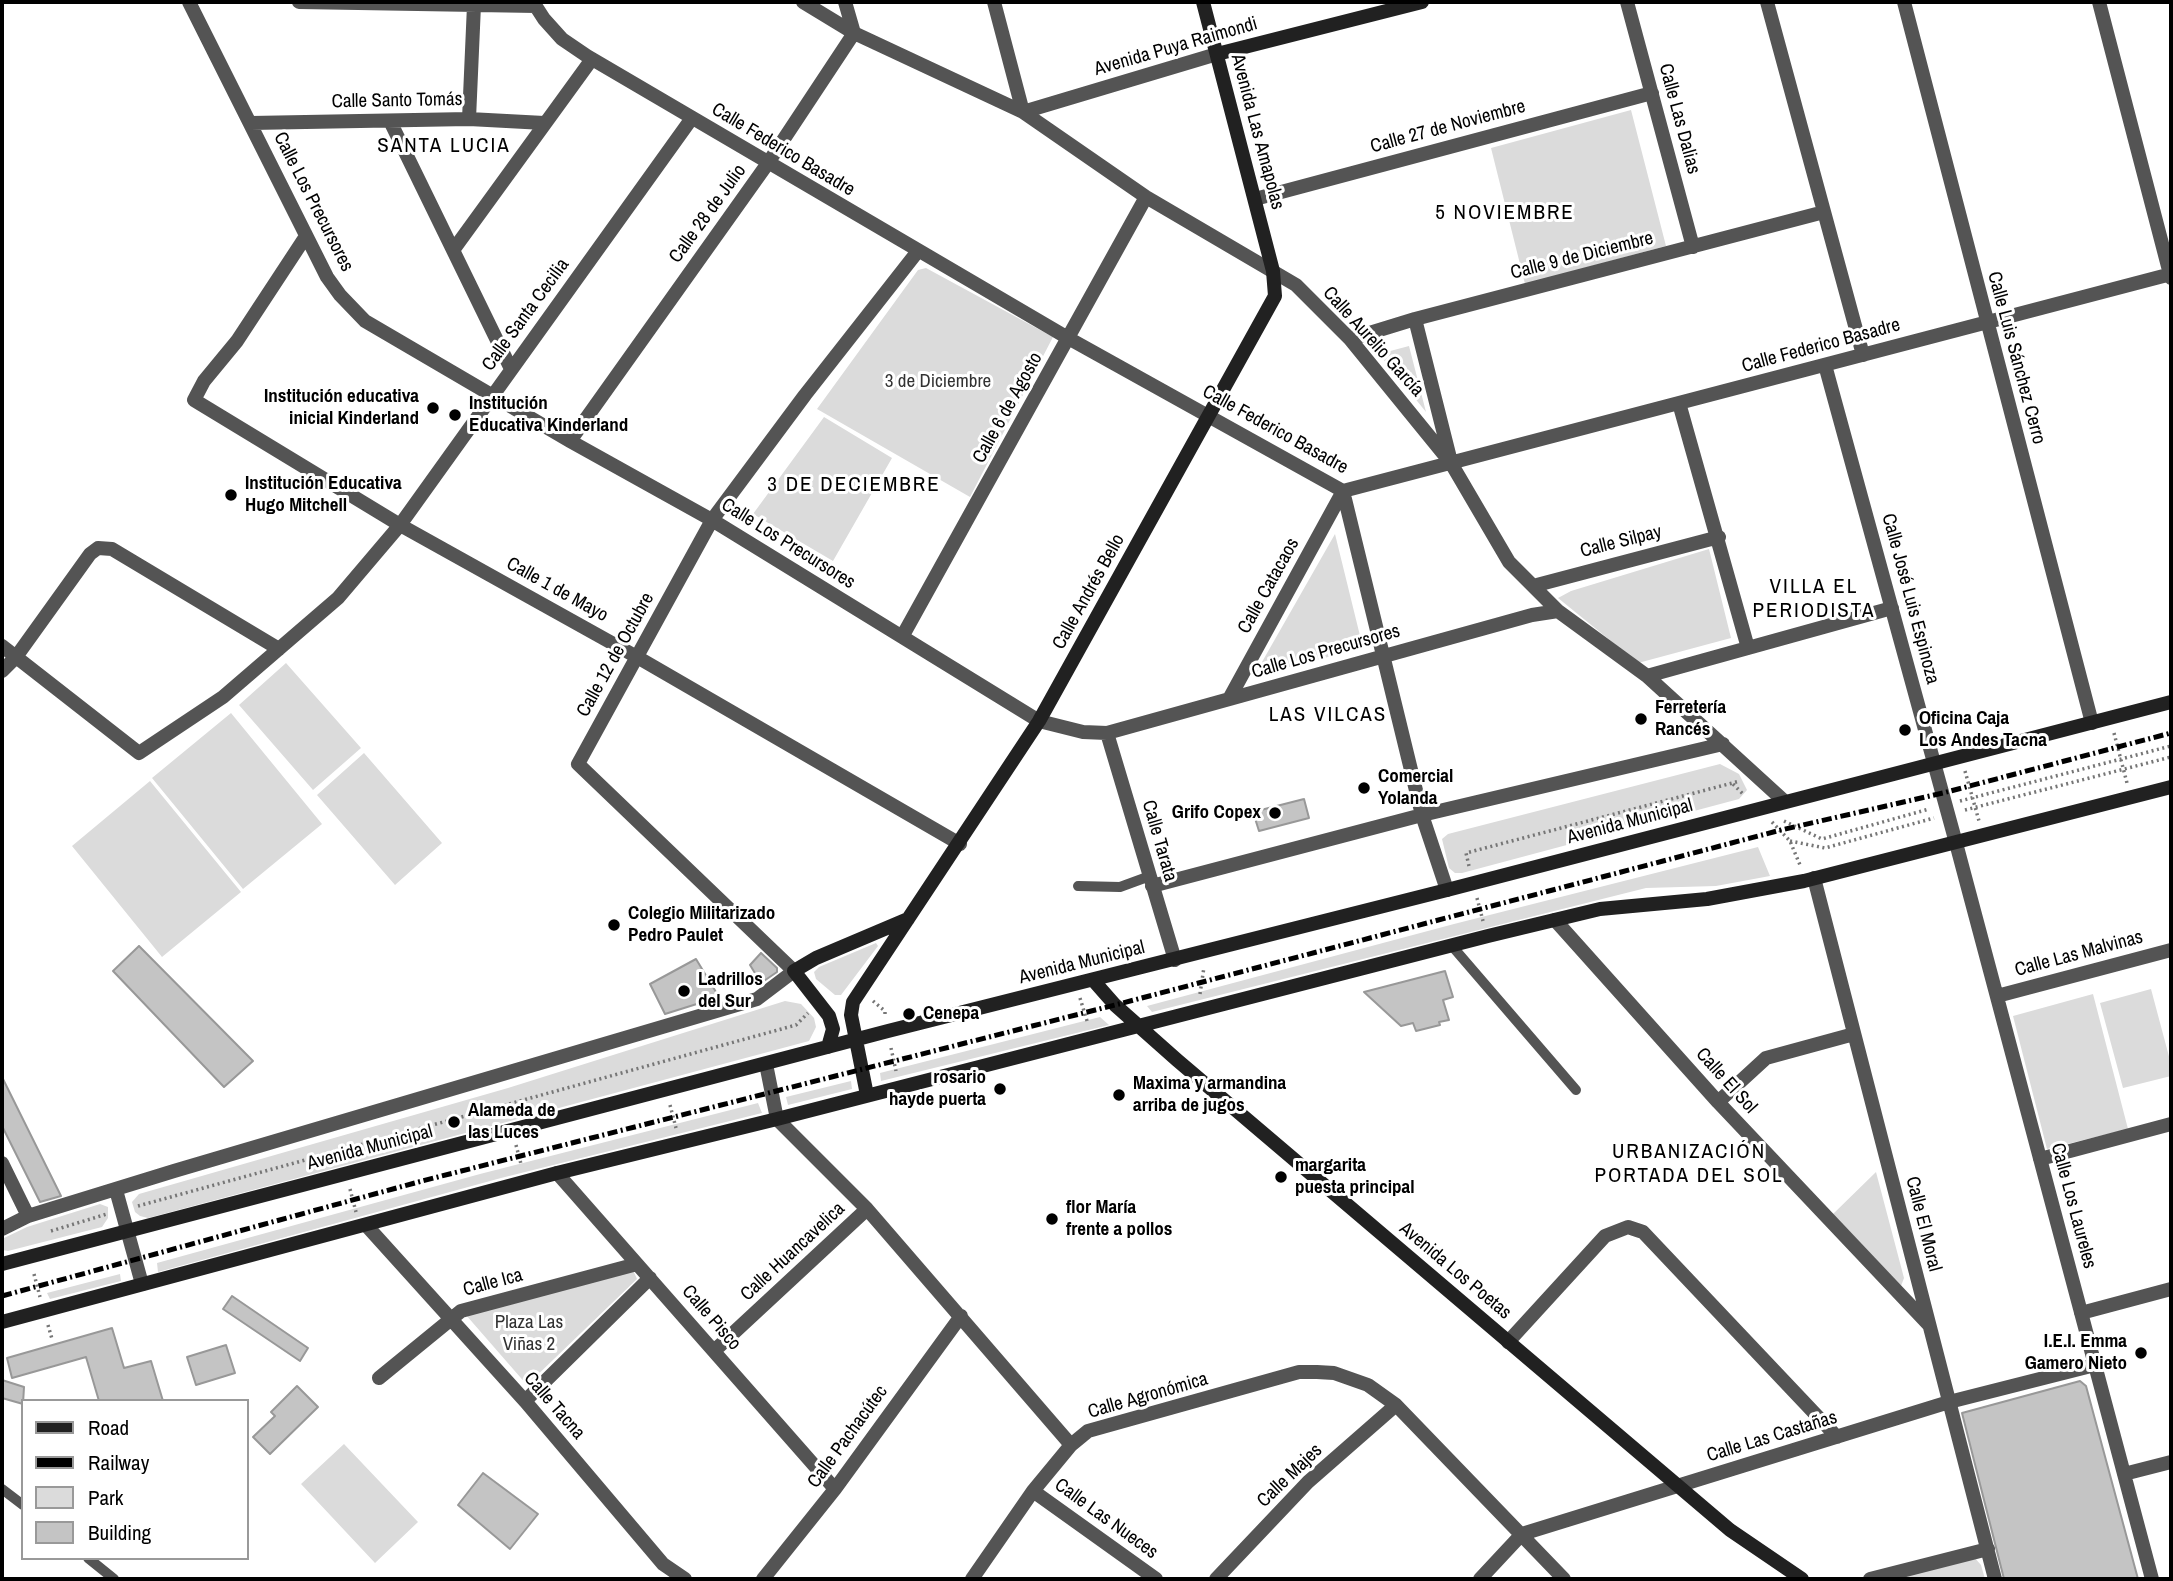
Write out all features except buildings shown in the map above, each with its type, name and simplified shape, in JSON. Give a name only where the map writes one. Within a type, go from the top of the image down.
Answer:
[{"type":"main road","name":"Avenida Las Amapolas","points":[[1203,2],[1273,271]]},
{"type":"main road","name":"Avenida Puya Raimondi","points":[[1217,54],[1422,2]]},
{"type":"main road","name":"Calle Andrés Bello","points":[[867,1095],[850,1015],[853,1002],[1039,722],[1275,296],[1273,271]]},
{"type":"main road","name":"Avenida Municipal","points":[[2,1264],[888,1031],[1175,960],[2171,702]]},
{"type":"main road","points":[[2,1322],[557,1173],[1488,936],[1629,905],[1707,899],[1809,879],[1956,844],[2171,787]]},
{"type":"main road","points":[[794,971],[816,958],[909,918]]},
{"type":"main road","name":"Calle 12 de Octubre","points":[[794,971],[829,1017],[833,1029],[828,1047]]},
{"type":"main road","name":"Avenida Los Poetas","points":[[1093,980],[1115,1005],[1139,1026],[1679,1487],[1730,1530],[1802,1579]]},
{"type":"street","name":"Calle Los Precursores","points":[[189,2],[306,236],[340,295],[365,321],[712,520],[1039,722],[1083,732],[1108,733],[1532,615],[1558,611]]},
{"type":"street","points":[[299,2],[535,4]]},
{"type":"street","name":"Calle Aurelio García","points":[[803,2],[854,33],[1023,112],[1146,197],[1296,285],[1350,339],[1451,463],[1509,562],[1558,611],[1647,676],[1784,802]]},
{"type":"street","points":[[845,2],[854,33]]},
{"type":"street","points":[[994,2],[1023,112]]},
{"type":"street","name":"Calle Las Dalias","points":[[1627,2],[1693,247]]},
{"type":"street","points":[[1767,2],[1864,355]]},
{"type":"street","name":"Calle Luis Sánchez Cerro","points":[[1903,2],[2092,723]]},
{"type":"street","points":[[2099,2],[2171,275]]},
{"type":"street","name":"Calle Federico Basadre","points":[[535,4],[562,40],[592,59],[1069,338],[1343,491],[2171,275]]},
{"type":"street","points":[[469,120],[474,5]]},
{"type":"street","name":"Calle 28 de Julio","points":[[570,440],[768,163],[854,33]]},
{"type":"street","name":"Avenida Puya Raimondi","points":[[1023,112],[1217,54]]},
{"type":"street","points":[[454,248],[592,59]]},
{"type":"street","name":"Calle 27 de Noviembre","points":[[1255,199],[1651,93]]},
{"type":"street","name":"Calle Santa Cecilia","points":[[16,657],[139,753],[223,697],[338,598],[400,525],[692,118]]},
{"type":"street","name":"Calle Santo Tomás","points":[[251,123],[469,120],[544,123]]},
{"type":"street","points":[[390,121],[511,369]]},
{"type":"street","name":"Calle 6 de Agosto","points":[[902,637],[1146,197]]},
{"type":"street","name":"Calle 9 de Diciembre","points":[[1350,339],[1415,319],[1824,212]]},
{"type":"street","name":"Calle 1 de Mayo","points":[[306,236],[237,341],[204,381],[194,400],[400,525],[637,657],[960,844]]},
{"type":"street","name":"Calle 12 de Octubre","points":[[794,971],[578,764],[712,520],[805,395],[918,251]]},
{"type":"street","points":[[1415,319],[1451,463]]},
{"type":"street","name":"Calle José Luis Espinoza","points":[[1825,365],[1956,844]]},
{"type":"street","points":[[1679,403],[1719,537],[1748,648]]},
{"type":"street","points":[[1343,491],[1422,815],[1447,890]]},
{"type":"street","name":"Calle Catacaos","points":[[1229,699],[1343,491]]},
{"type":"street","name":"Calle Silpay","points":[[1533,586],[1719,537]]},
{"type":"street","points":[[2,671],[16,657],[90,554],[98,548],[107,548],[279,649]]},
{"type":"street","points":[[1647,676],[1892,608]]},
{"type":"street","points":[[2,646],[16,657]]},
{"type":"street","name":"Calle Tarata","points":[[1108,733],[1175,960]]},
{"type":"street","points":[[1151,881],[1723,744]]},
{"type":"street","name":"Calle Los Laureles","points":[[1956,844],[2152,1579]]},
{"type":"street","name":"Calle El Moral","points":[[1809,879],[1854,1034],[1996,1579]]},
{"type":"street","name":"Calle El Sol","points":[[1555,920],[1718,1102],[1930,1326]]},
{"type":"street","name":"Calle Las Malvinas","points":[[1997,996],[2171,950]]},
{"type":"street","name":"Avenida Municipal","points":[[2,1229],[28,1216],[187,1167],[758,999],[794,971]]},
{"type":"street","points":[[1718,1102],[1766,1058],[1854,1034]]},
{"type":"street","points":[[765,1064],[777,1119],[867,1209],[1072,1445]]},
{"type":"street","points":[[2040,1159],[2171,1124]]},
{"type":"street","points":[[2,1163],[28,1216]]},
{"type":"street","name":"Calle Pisco","points":[[557,1173],[835,1489]]},
{"type":"street","points":[[116,1190],[142,1284]]},
{"type":"street","name":"Calle Huancavelica","points":[[714,1351],[867,1209]]},
{"type":"street","name":"Calle Tacna","points":[[363,1226],[525,1401],[663,1564],[685,1579]]},
{"type":"street","points":[[1508,1342],[1605,1236],[1628,1227],[1643,1233],[1837,1437]]},
{"type":"street","name":"Calle Ica","points":[[379,1378],[449,1318],[461,1311],[637,1264]]},
{"type":"street","points":[[525,1401],[650,1278]]},
{"type":"street","points":[[2081,1313],[2171,1289]]},
{"type":"street","name":"Calle Pachacútec","points":[[763,1579],[835,1489],[961,1316]]},
{"type":"street","name":"Calle Las Castañas","points":[[1522,1534],[1950,1402],[2095,1365]]},
{"type":"street","name":"Calle Agronómica","points":[[972,1579],[1033,1491],[1072,1445],[1088,1431],[1299,1372],[1334,1373],[1351,1378],[1375,1389],[1396,1405],[1564,1579]]},
{"type":"street","name":"Calle Majes","points":[[1216,1579],[1308,1482],[1396,1405]]},
{"type":"street","points":[[2124,1474],[2171,1462]]},
{"type":"street","name":"Calle Las Nueces","points":[[1033,1491],[1156,1579]]},
{"type":"street","points":[[1480,1579],[1522,1534]]},
{"type":"street","points":[[1870,1579],[1988,1549]]},
{"type":"lane","points":[[1078,886],[1120,887],[1151,881]]},
{"type":"lane","points":[[1452,946],[1576,1090]]},
{"type":"lane","points":[[2,1489],[21,1504]]},
{"type":"lane","points":[[90,1560],[114,1579]]},
{"type":"path","points":[[2110,718],[2131,797]]},
{"type":"path","points":[[1972,798],[2171,746]]},
{"type":"path","points":[[1961,757],[1983,837]]},
{"type":"path","points":[[1790,841],[1825,848],[2171,757]]},
{"type":"path","points":[[1488,936],[1466,853],[1733,784],[1758,808]]},
{"type":"path","points":[[1809,879],[1790,841],[1771,820],[1779,818],[1822,839],[1928,810]]},
{"type":"path","points":[[1198,1011],[1206,952]]},
{"type":"path","points":[[1191,973],[1216,966]]},
{"type":"path","points":[[1076,985],[1092,1038]]},
{"type":"path","points":[[860,991],[885,1011],[899,1086]]},
{"type":"path","points":[[48,1232],[796,1025],[820,1002]]},
{"type":"path","points":[[657,1064],[681,1143]]},
{"type":"path","points":[[504,1106],[526,1182]]},
{"type":"path","points":[[340,1151],[363,1226]]},
{"type":"path","points":[[29,1256],[52,1339]]},
{"type":"green space","points":[[1631,110],[1666,246],[1525,284],[1491,148]]},
{"type":"green space","name":"3 de Diciembre","points":[[926,268],[1053,337],[970,497],[817,409],[918,270]]},
{"type":"green space","points":[[1409,346],[1426,412],[1379,354]]},
{"type":"green space","points":[[824,417],[892,458],[833,561],[753,514]]},
{"type":"green space","points":[[1335,534],[1363,648],[1254,676]]},
{"type":"green space","points":[[1709,549],[1731,638],[1638,663],[1558,598],[1571,591]]},
{"type":"green space","points":[[286,663],[361,748],[313,790],[239,705]]},
{"type":"green space","points":[[231,713],[322,824],[243,889],[152,778]]},
{"type":"green space","points":[[364,753],[442,843],[395,885],[317,795]]},
{"type":"green space","points":[[1720,764],[1739,774],[1747,790],[1739,799],[1462,873],[1455,873],[1449,868],[1442,839],[1448,834]]},
{"type":"green space","points":[[150,781],[241,892],[162,957],[72,846]]},
{"type":"green space","points":[[1758,847],[1770,876],[1716,886],[1646,888],[1152,1012],[1147,1006],[1454,924]]},
{"type":"green space","points":[[876,943],[878,946],[841,995],[835,995],[816,979],[814,972],[819,967]]},
{"type":"green space","points":[[2151,989],[2171,1064],[2171,1076],[2123,1088],[2100,1003]]},
{"type":"green space","points":[[2093,994],[2128,1129],[2047,1149],[2013,1016]]},
{"type":"green space","points":[[785,1001],[801,1004],[814,1018],[816,1027],[809,1041],[148,1218],[135,1212],[132,1202],[139,1194],[508,1088]]},
{"type":"green space","points":[[1100,1017],[1109,1025],[881,1081],[880,1073]]},
{"type":"green space","points":[[851,1081],[852,1089],[788,1105],[786,1097]]},
{"type":"green space","points":[[758,1103],[762,1113],[501,1178],[158,1272],[157,1263],[480,1174]]},
{"type":"green space","points":[[1876,1172],[1904,1278],[1901,1286],[1833,1214]]},
{"type":"green space","points":[[100,1204],[108,1207],[108,1218],[102,1227],[8,1251],[2,1250],[2,1239],[27,1227]]},
{"type":"green space","name":"Plaza Las Viñas 2","points":[[633,1270],[637,1279],[527,1385],[466,1315]]},
{"type":"green space","points":[[120,1274],[121,1281],[50,1299],[47,1293]]},
{"type":"green space","points":[[344,1444],[418,1522],[375,1563],[301,1484]]},
{"type":"green space","points":[[1974,1557],[1981,1565],[1985,1579],[1897,1579]]},
{"type":"railway","points":[[2,1296],[422,1181],[1115,1005],[1781,830],[1943,793],[2171,733]]},
{"type":"place","name":"Institución educativa inicial Kinderland","points":[[433,408]]},
{"type":"place","name":"Institución Educativa Kinderland","points":[[455,415]]},
{"type":"place","name":"Institución Educativa Hugo Mitchell","points":[[231,495]]},
{"type":"place","name":"Ferretería Rancés","points":[[1641,719]]},
{"type":"place","name":"Oficina Caja Los Andes Tacna","points":[[1905,730]]},
{"type":"place","name":"Comercial Yolanda","points":[[1364,788]]},
{"type":"place","name":"Grifo Copex","points":[[1275,813]]},
{"type":"place","name":"Colegio Militarizado Pedro Paulet","points":[[614,925]]},
{"type":"place","name":"Ladrillos del Sur","points":[[684,991]]},
{"type":"place","name":"Cenepa","points":[[909,1014]]},
{"type":"place","name":"rosario hayde puerta","points":[[1000,1089]]},
{"type":"place","name":"Maxima y armandina arriba de jugos","points":[[1119,1095]]},
{"type":"place","name":"Alameda de las Luces","points":[[454,1122]]},
{"type":"place","name":"margarita puesta principal","points":[[1281,1177]]},
{"type":"place","name":"flor María frente a pollos","points":[[1052,1219]]},
{"type":"place","name":"I.E.I. Emma Gamero Nieto","points":[[2141,1353]]},
{"type":"district","name":"SANTA LUCIA","points":[[444,146]]},
{"type":"district","name":"5 NOVIEMBRE","points":[[1505,213]]},
{"type":"district","name":"3 DE DECIEMBRE","points":[[854,485]]},
{"type":"district","name":"VILLA EL PERIODISTA","points":[[1814,599]]},
{"type":"district","name":"LAS VILCAS","points":[[1328,715]]},
{"type":"district","name":"URBANIZACIÓN PORTADA DEL SOL","points":[[1689,1164]]}]
